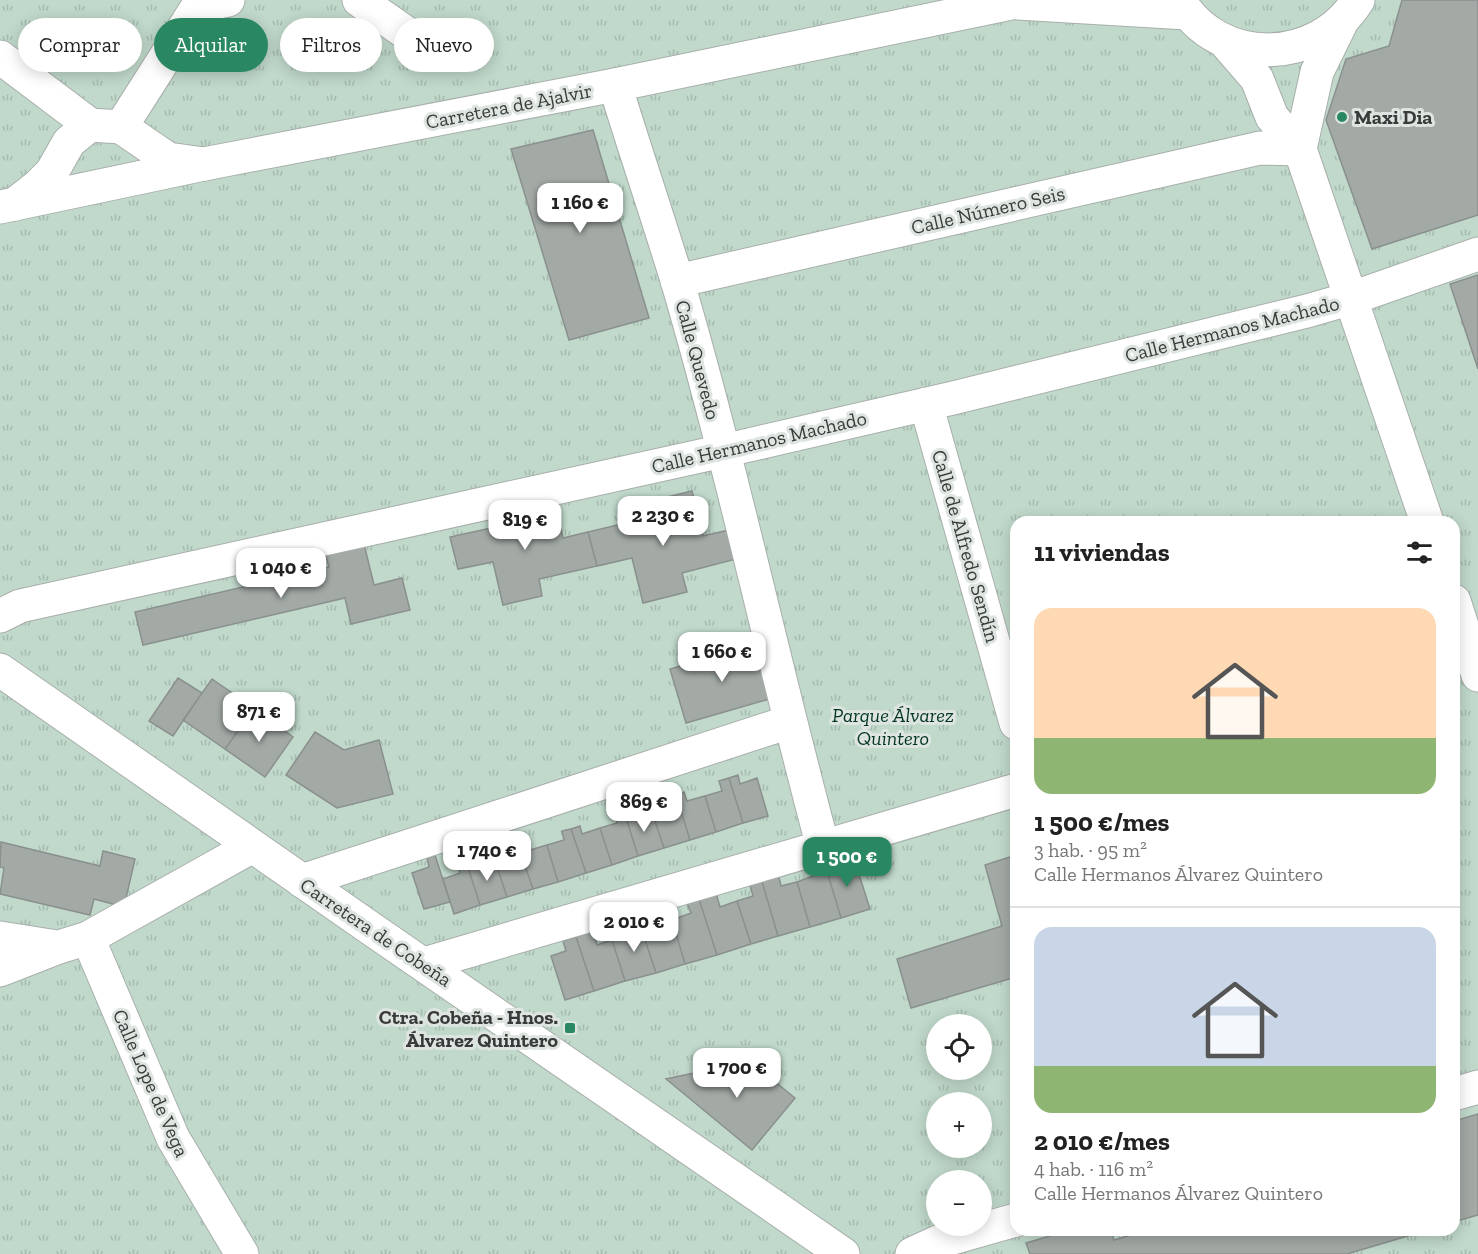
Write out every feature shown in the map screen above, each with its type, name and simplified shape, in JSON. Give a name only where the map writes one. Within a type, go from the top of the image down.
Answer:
[{"type":"street","points":[[359,0],[394,24]]},
{"type":"street","name":"Carretera de Ajalvir","points":[[8,205],[204,164],[615,85],[1022,1],[1183,7]]},
{"type":"street","points":[[8,205],[52,172],[69,142],[106,126],[204,2]]},
{"type":"street","points":[[1183,7],[1205,30],[1225,42],[1256,50],[1287,49],[1317,39],[1350,10]]},
{"type":"street","points":[[1300,149],[1317,72],[1350,10]]},
{"type":"street","points":[[1225,42],[1257,79],[1272,117],[1300,149],[1425,516]]},
{"type":"street","points":[[3,63],[106,126],[168,159],[204,164]]},
{"type":"street","name":"Calle Quevedo","points":[[615,85],[677,280],[723,451],[789,722],[823,847]]},
{"type":"street","name":"Calle Número Seis","points":[[677,280],[1260,148],[1300,149]]},
{"type":"street","name":"Calle Hermanos Machado","points":[[0,616],[20,606],[723,451],[1295,314],[1352,298],[1478,254]]},
{"type":"street","name":"Calle de Alfredo Sendín","points":[[926,404],[1010,702]]},
{"type":"street","points":[[1460,629],[1468,666]]},
{"type":"street","name":"Carretera de Cobeña","points":[[0,669],[251,847],[843,1254]]},
{"type":"street","points":[[302,881],[789,722]]},
{"type":"street","points":[[424,964],[1010,792]]},
{"type":"street","points":[[0,970],[73,942],[251,847]]},
{"type":"street","points":[[0,938],[73,942]]},
{"type":"street","name":"Calle Lope de Vega","points":[[73,942],[173,1138],[242,1254]]},
{"type":"street","points":[[1460,1092],[1478,1087]]},
{"type":"street","points":[[912,1254],[938,1242],[1010,1222]]},
{"type":"green space","name":"Parque Álvarez Quintero","points":[[0,0],[1478,0],[1478,1254],[0,1254]]},
{"type":"building","points":[[1402,0],[1478,0],[1478,215],[1372,249],[1326,120],[1346,59],[1389,46]]},
{"type":"building","points":[[593,130],[649,318],[569,340],[511,149]]},
{"type":"building","points":[[1478,275],[1478,369],[1450,284]]},
{"type":"building","points":[[692,491],[703,536],[729,530],[736,559],[682,573],[687,592],[643,603],[632,558],[597,566],[588,532],[655,516],[651,501]]},
{"type":"building","points":[[554,498],[563,538],[588,532],[597,566],[539,579],[542,596],[503,605],[493,562],[458,569],[450,537],[514,523],[511,508]]},
{"type":"building","points":[[364,544],[374,585],[402,578],[410,610],[351,624],[345,598],[143,645],[135,612],[329,567],[325,553]]},
{"type":"building","points":[[758,644],[773,698],[686,723],[670,669]]},
{"type":"building","points":[[178,678],[202,693],[173,736],[149,721]]},
{"type":"building","points":[[212,679],[254,708],[225,749],[183,720]]},
{"type":"building","points":[[254,708],[293,737],[265,777],[225,749]]},
{"type":"building","points":[[315,732],[344,750],[379,740],[393,794],[337,808],[286,775]]},
{"type":"building","points":[[738,775],[740,784],[757,778],[768,816],[743,823],[729,778]]},
{"type":"building","points":[[729,778],[743,823],[716,832],[705,796],[722,791],[719,781]]},
{"type":"building","points":[[684,792],[687,801],[705,796],[716,832],[690,840],[676,795]]},
{"type":"building","points":[[676,795],[690,840],[664,848],[652,812],[669,807],[666,798]]},
{"type":"building","points":[[633,809],[635,817],[652,812],[664,848],[638,856],[624,811]]},
{"type":"building","points":[[624,811],[638,856],[612,865],[600,828],[617,823],[615,814]]},
{"type":"building","points":[[580,826],[582,834],[600,828],[612,865],[586,873],[571,829]]},
{"type":"building","points":[[571,829],[586,873],[558,882],[547,845],[564,840],[562,831]]},
{"type":"building","points":[[527,841],[530,850],[547,845],[558,882],[533,889],[518,845]]},
{"type":"building","points":[[1,842],[100,866],[103,851],[135,859],[124,907],[94,899],[90,915],[0,894],[4,868],[0,867]]},
{"type":"building","points":[[518,845],[533,889],[507,897],[495,861],[512,855],[510,847]]},
{"type":"building","points":[[435,855],[450,902],[424,909],[412,873],[429,867],[427,858]]},
{"type":"building","points":[[839,856],[843,868],[856,865],[870,909],[841,918],[824,861]]},
{"type":"building","points":[[1010,857],[1010,979],[911,1008],[897,959],[1002,926],[985,865]]},
{"type":"building","points":[[474,858],[477,867],[495,861],[507,897],[480,905],[466,861]]},
{"type":"building","points":[[466,861],[480,905],[454,914],[443,879],[460,873],[457,863]]},
{"type":"building","points":[[824,861],[841,918],[810,927],[797,882],[813,876],[809,866]]},
{"type":"building","points":[[778,873],[781,886],[797,882],[810,927],[778,936],[761,878]]},
{"type":"building","points":[[761,878],[778,936],[751,944],[737,901],[753,896],[749,882]]},
{"type":"building","points":[[716,893],[720,907],[737,901],[751,944],[717,955],[699,899]]},
{"type":"building","points":[[699,899],[717,955],[685,964],[672,920],[691,913],[687,903]]},
{"type":"building","points":[[655,913],[659,924],[672,920],[685,964],[656,973],[638,919]]},
{"type":"building","points":[[638,919],[656,973],[625,981],[612,940],[630,934],[626,922]]},
{"type":"building","points":[[593,931],[597,945],[612,940],[625,981],[594,991],[576,937]]},
{"type":"building","points":[[576,937],[594,991],[565,1000],[551,956],[566,951],[563,941]]},
{"type":"building","points":[[750,1061],[795,1098],[752,1150],[666,1079]]},
{"type":"building","points":[[1478,1114],[1478,1215],[1460,1220],[1460,1119]]},
{"type":"building","points":[[1050,1236],[1113,1236],[1114,1240],[1128,1236],[1408,1236],[1347,1254],[1030,1254],[1026,1243]]},
{"type":"place","name":"Maxi Dia","points":[[1342,117]]},
{"type":"place","name":"Ctra. Cobeña - Hnos. Álvarez Quintero","points":[[570,1028]]}]
